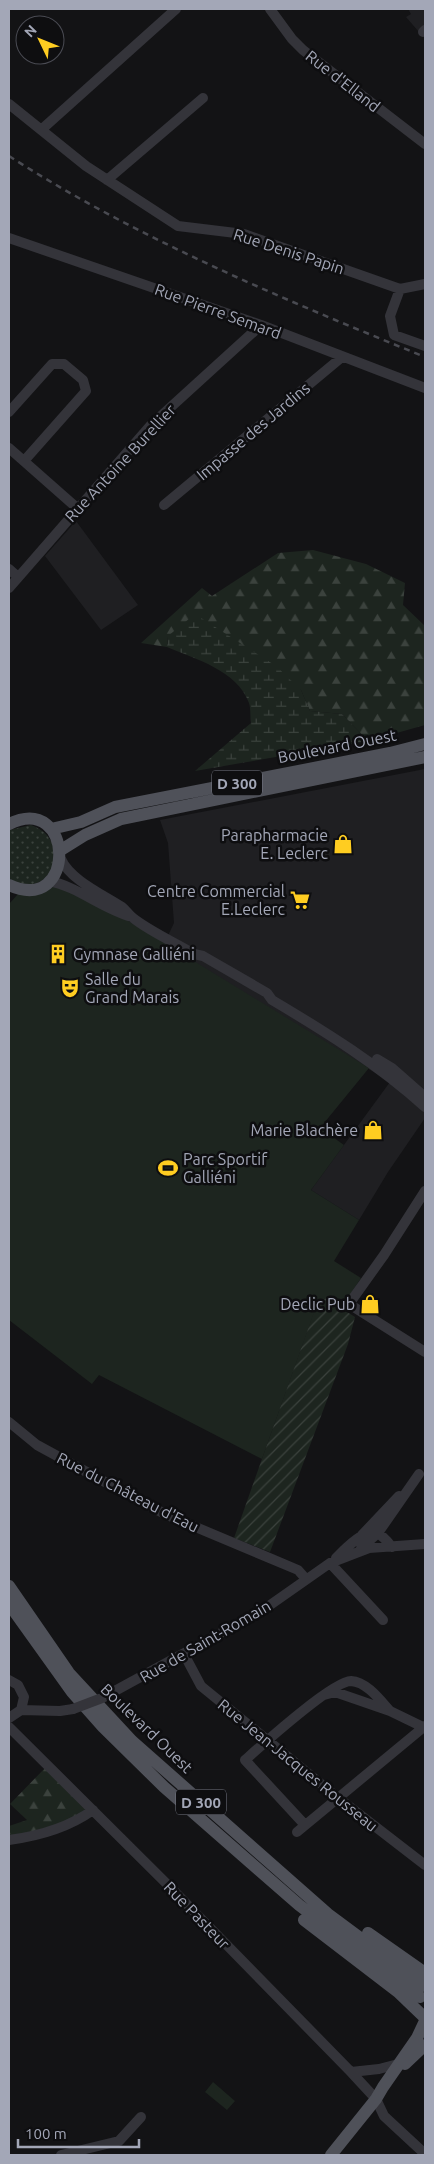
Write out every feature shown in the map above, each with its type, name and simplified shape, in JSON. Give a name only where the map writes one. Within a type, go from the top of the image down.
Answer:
[{"type":"main road","name":"Boulevard Ouest","points":[[51,830],[80,822],[123,806],[390,753],[425,744]]},
{"type":"main road","name":"Boulevard Ouest","points":[[61,854],[94,831],[121,819],[425,757]]},
{"type":"main road","points":[[9,824],[30,820],[44,825],[56,835],[61,854],[54,875],[49,881],[31,889],[12,890]]},
{"type":"main road","name":"Boulevard Ouest","points":[[9,1586],[70,1673],[132,1741],[328,1914],[424,2009]]},
{"type":"main road","name":"Boulevard Ouest","points":[[9,1604],[45,1656],[90,1713],[124,1749],[198,1818],[424,2009]]},
{"type":"main road","points":[[198,1818],[219,1842],[293,1911],[398,1992],[424,2009],[417,2038],[382,2087],[376,2100],[331,2155]]},
{"type":"main road","points":[[289,1880],[425,1973]]},
{"type":"main road","points":[[382,2087],[425,2045]]},
{"type":"street","points":[[41,130],[176,9]]},
{"type":"street","name":"Rue d'Elland","points":[[270,9],[292,40],[303,50],[425,144]]},
{"type":"street","points":[[108,180],[203,98]]},
{"type":"street","name":"Rue Denis Papin","points":[[9,104],[86,166],[178,226],[244,234],[400,289]]},
{"type":"street","name":"Rue Pierre Semard","points":[[9,238],[261,325],[425,388]]},
{"type":"street","points":[[425,284],[400,289],[390,316],[394,335],[425,346]]},
{"type":"street","name":"Rue Antoine Burellier","points":[[9,588],[150,426],[261,325]]},
{"type":"street","name":"Impasse des Jardins","points":[[164,505],[342,357]]},
{"type":"street","points":[[9,412],[52,364],[64,364],[83,380],[86,391],[24,461]]},
{"type":"street","points":[[9,448],[77,508]]},
{"type":"street","points":[[9,568],[18,577]]},
{"type":"street","points":[[61,854],[64,866],[78,878],[124,908],[132,918]]},
{"type":"street","points":[[49,881],[89,896],[120,914],[132,918],[194,954],[200,961],[263,999],[272,1000],[325,1032],[386,1073],[425,1107]]},
{"type":"street","points":[[325,1032],[336,1034],[392,1068],[425,1097]]},
{"type":"street","points":[[425,1191],[349,1304],[425,1352]]},
{"type":"street","name":"Rue du Château d'Eau","points":[[9,1422],[37,1445],[140,1501],[167,1515],[298,1570],[306,1579]]},
{"type":"street","points":[[372,1536],[422,1471]]},
{"type":"street","name":"Rue de Saint-Romain","points":[[330,1563],[354,1552],[372,1536]]},
{"type":"street","name":"Rue de Saint-Romain","points":[[372,1536],[392,1547],[425,1544]]},
{"type":"street","name":"Rue de Saint-Romain","points":[[15,1714],[73,1709],[102,1698],[263,1610],[372,1536]]},
{"type":"street","points":[[330,1563],[383,1620]]},
{"type":"street","name":"Rue Jean-Jacques Rousseau","points":[[184,1654],[201,1686],[337,1797],[425,1865]]},
{"type":"street","points":[[9,1680],[18,1685],[24,1697],[44,1710]]},
{"type":"street","points":[[324,1695],[335,1692],[390,1711],[424,1726],[301,1829],[245,1760],[324,1695],[344,1682],[352,1681],[368,1689],[390,1711]]},
{"type":"street","name":"Rue Pasteur","points":[[24,1697],[15,1714],[12,1730],[351,2072],[376,2100],[384,2116],[425,2154]]},
{"type":"street","points":[[9,1840],[30,1837],[75,1823],[93,1810]]},
{"type":"street","points":[[351,2072],[361,2072],[398,2064]]},
{"type":"street","points":[[60,2155],[119,2141],[141,2117]]},
{"type":"shaded area","points":[[408,9],[425,9],[425,27],[419,32],[406,17],[411,14]]},
{"type":"shaded area","points":[[76,521],[138,605],[101,630],[45,556]]},
{"type":"shaded area","points":[[425,769],[425,1118],[388,1172],[359,1220],[311,1190],[390,1082],[164,944],[174,923],[168,843],[160,820]]},
{"type":"green space","points":[[313,550],[366,564],[405,583],[403,605],[425,626],[425,725],[368,741],[342,714],[310,711],[301,690],[168,636],[167,647],[141,643],[202,588],[212,596],[278,553]]},
{"type":"green space","points":[[195,614],[276,666],[301,690],[310,711],[342,714],[368,741],[195,771],[251,723],[249,703],[235,682],[214,667],[167,647],[168,636]]},
{"type":"green space","points":[[31,825],[42,831],[50,839],[55,859],[47,876],[39,882],[28,885],[9,880],[9,830]]},
{"type":"green space","name":"Parc Sportif Galliéni","points":[[52,885],[81,896],[130,922],[369,1068],[320,1128],[344,1145],[311,1190],[359,1220],[334,1261],[361,1278],[341,1309],[320,1296],[262,1459],[99,1375],[92,1384],[9,1320],[9,904],[18,894],[26,894]]},
{"type":"green space","points":[[320,1295],[355,1317],[348,1344],[270,1552],[234,1538]]},
{"type":"green space","points":[[45,1768],[86,1809],[73,1820],[9,1838],[9,1826],[27,1820],[10,1804]]},
{"type":"green space","points":[[213,2082],[235,2101],[227,2110],[205,2092]]},
{"type":"railway","points":[[9,156],[58,186],[160,241],[265,290],[425,357]]},
{"type":"place","name":"Parapharmacie E. Leclerc","points":[[343,844]]},
{"type":"place","name":"Centre Commercial E.Leclerc","points":[[300,900]]},
{"type":"place","name":"Gymnase Galliéni","points":[[58,954]]},
{"type":"place","name":"Salle du Grand Marais","points":[[70,988]]},
{"type":"place","name":"Marie Blachère","points":[[373,1130]]},
{"type":"place","name":"Parc Sportif Galliéni","points":[[168,1168]]},
{"type":"place","name":"Declic Pub","points":[[370,1304]]}]
